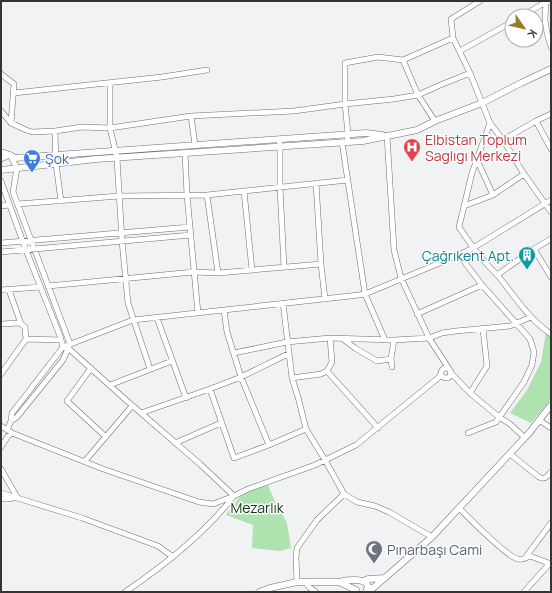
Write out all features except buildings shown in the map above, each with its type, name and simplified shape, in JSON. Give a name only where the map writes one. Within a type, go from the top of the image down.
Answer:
[{"type":"main road","points":[[1,170],[96,159],[363,141],[417,130],[435,121],[482,103],[551,69]]},
{"type":"main road","points":[[1,152],[15,158],[348,134],[366,133],[387,135]]},
{"type":"main road","points":[[259,592],[297,582],[339,582],[350,579],[366,583],[368,587],[367,591],[373,588],[432,537],[525,438],[551,405]]},
{"type":"main road","points":[[339,582],[356,591],[356,584],[362,581],[386,578]]},
{"type":"street","points":[[480,1],[451,19],[453,38],[470,73],[490,123],[551,212]]},
{"type":"street","points":[[535,8],[547,1]]},
{"type":"street","points":[[547,1],[545,20],[551,47]]},
{"type":"street","points":[[460,51],[504,26]]},
{"type":"street","points":[[385,340],[365,294],[348,180],[345,142],[348,134],[345,104],[345,63],[378,57],[403,60],[453,38]]},
{"type":"street","points":[[403,60],[418,95],[435,121]]},
{"type":"street","points":[[14,93],[162,78],[207,70]]},
{"type":"street","points":[[1,111],[12,122],[32,132],[55,131],[82,127],[110,128],[191,116],[294,111],[345,104],[394,100],[418,95],[470,73]]},
{"type":"street","points":[[1,74],[14,84],[12,122]]},
{"type":"street","points":[[110,83],[110,128],[117,158],[121,232],[128,303],[150,369]]},
{"type":"street","points":[[503,140],[551,114]]},
{"type":"street","points":[[191,116],[195,145]]},
{"type":"street","points":[[536,121],[551,149]]},
{"type":"street","points":[[490,123],[472,174],[459,228],[473,248],[498,275],[531,317],[543,329],[551,334]]},
{"type":"street","points":[[55,131],[56,164],[61,201]]},
{"type":"street","points":[[387,135],[394,250],[401,278],[417,314],[429,338],[460,383],[470,394],[510,424],[525,438]]},
{"type":"street","points":[[279,139],[284,267]]},
{"type":"street","points":[[185,153],[187,195],[198,313]]},
{"type":"street","points":[[1,159],[10,155],[17,168],[13,192],[48,286],[67,347],[63,360],[17,418],[3,428],[12,433],[103,469],[199,502],[213,504],[248,489],[315,465],[356,446],[438,378],[445,368],[450,370]]},
{"type":"street","points":[[477,160],[493,195]]},
{"type":"street","points":[[464,206],[493,195],[524,174]]},
{"type":"street","points":[[18,204],[119,196],[206,195],[348,180]]},
{"type":"street","points":[[1,181],[22,241],[61,340],[132,406],[200,464],[234,496]]},
{"type":"street","points":[[316,183],[321,264],[325,298]]},
{"type":"street","points":[[244,191],[252,270]]},
{"type":"street","points":[[206,195],[218,273]]},
{"type":"street","points":[[67,347],[133,320],[325,298],[359,296],[473,248],[551,200]]},
{"type":"street","points":[[1,206],[9,206]]},
{"type":"street","points":[[1,243],[190,227]]},
{"type":"street","points":[[1,252],[191,235]]},
{"type":"street","points":[[498,275],[534,249],[551,239]]},
{"type":"street","points":[[534,249],[551,277]]},
{"type":"street","points":[[459,255],[482,285],[530,339],[534,352],[532,365],[524,382],[496,422],[468,433]]},
{"type":"street","points":[[48,286],[194,272],[218,273],[321,264]]},
{"type":"street","points":[[417,314],[482,285]]},
{"type":"street","points":[[1,290],[40,287]]},
{"type":"street","points":[[9,290],[21,324]]},
{"type":"street","points":[[283,303],[292,378],[306,429],[344,494],[357,502],[375,506],[389,512],[432,537]]},
{"type":"street","points":[[224,310],[227,332],[241,377],[269,445]]},
{"type":"street","points":[[234,353],[287,342],[330,338],[394,340],[429,338],[442,333],[510,326],[531,317]]},
{"type":"street","points":[[157,318],[186,398]]},
{"type":"street","points":[[1,324],[20,323],[26,327],[26,339],[1,374]]},
{"type":"street","points":[[470,394],[487,366],[483,328]]},
{"type":"street","points":[[292,378],[321,374],[327,371],[332,362],[330,338]]},
{"type":"street","points":[[26,339],[61,340]]},
{"type":"street","points":[[343,339],[377,361],[391,359]]},
{"type":"street","points":[[392,367],[391,359],[394,340]]},
{"type":"street","points":[[141,413],[241,377],[288,354]]},
{"type":"street","points":[[439,354],[443,377],[460,383]]},
{"type":"street","points":[[110,384],[172,361]]},
{"type":"street","points":[[91,368],[67,401],[106,437]]},
{"type":"street","points":[[446,378],[450,376],[450,370]]},
{"type":"street","points":[[327,371],[378,428]]},
{"type":"street","points":[[210,389],[234,458],[306,429]]},
{"type":"street","points":[[85,461],[132,406]]},
{"type":"street","points":[[539,420],[551,428]]},
{"type":"street","points":[[175,443],[221,423]]},
{"type":"street","points":[[1,447],[8,436],[12,433]]},
{"type":"street","points":[[510,454],[539,478],[546,478],[551,473]]},
{"type":"street","points":[[1,471],[17,497]]},
{"type":"street","points":[[1,493],[82,518],[158,546],[173,557]]},
{"type":"street","points":[[297,582],[297,548],[317,520],[344,494]]},
{"type":"street","points":[[125,592],[173,557],[223,511],[234,496]]},
{"type":"street","points":[[1,499],[17,497]]},
{"type":"street","points":[[459,508],[497,544],[517,559],[525,559],[530,556],[551,564],[524,592]]},
{"type":"street","points":[[525,559],[551,523]]},
{"type":"street","points":[[305,582],[316,592]]},
{"type":"green space","points":[[551,329],[551,399],[531,423],[510,413],[527,390],[541,362],[546,333]]},
{"type":"green space","name":"Mezarlık","points":[[268,485],[275,502],[287,523],[291,548],[280,551],[252,548],[253,525],[226,515],[240,497],[250,490]]},
{"type":"place","name":"Elbistan Toplum Saglıgı Merkezi","points":[[412,162]]},
{"type":"place","name":"Şok","points":[[32,173]]},
{"type":"place","name":"Çağrıkent Apt.","points":[[527,270]]},
{"type":"place","name":"Pınarbaşı Cami","points":[[374,564]]}]
